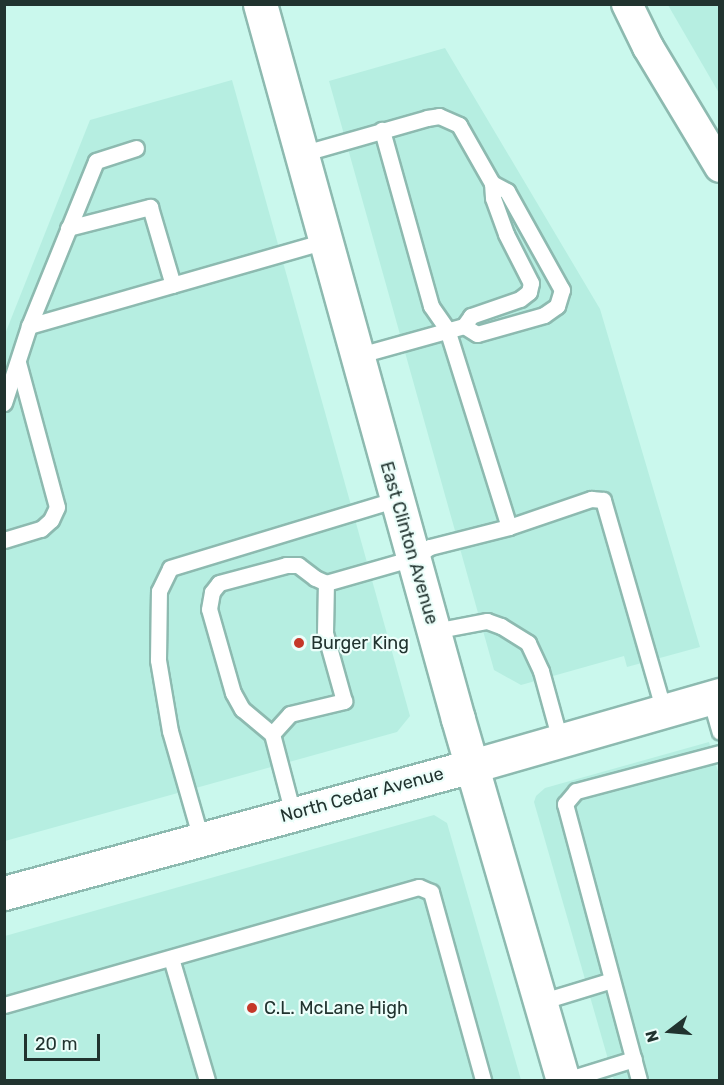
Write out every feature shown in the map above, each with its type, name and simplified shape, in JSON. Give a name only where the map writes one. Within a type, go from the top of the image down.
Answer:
[{"type":"main road","name":"East Clinton Avenue","points":[[260,4],[356,356],[564,1080]]},
{"type":"main road","name":"North Cedar Avenue","points":[[4,892],[472,766],[715,697]]},
{"type":"street","points":[[627,4],[648,47],[720,167]]},
{"type":"lane","points":[[301,154],[439,116],[459,125],[492,183],[493,198],[506,234],[531,283],[529,292],[520,299],[471,316],[464,326]]},
{"type":"lane","points":[[382,130],[431,306],[447,329],[509,527]]},
{"type":"lane","points":[[4,404],[29,326],[96,161],[136,148]]},
{"type":"lane","points":[[356,356],[447,329],[464,326],[477,334],[544,315],[557,306],[562,290],[507,191],[492,183]]},
{"type":"lane","points":[[68,228],[150,207],[172,285]]},
{"type":"lane","points":[[29,326],[326,241]]},
{"type":"lane","points":[[4,540],[41,529],[51,520],[57,507],[18,362]]},
{"type":"lane","points":[[201,839],[170,731],[158,660],[159,591],[170,568],[397,499]]},
{"type":"lane","points":[[293,814],[272,734],[242,709],[232,693],[209,609],[212,592],[219,583],[286,565],[298,565],[326,583],[414,558],[430,548],[509,527],[591,499],[603,500],[664,711]]},
{"type":"lane","points":[[272,734],[290,714],[344,701],[325,633],[326,583]]},
{"type":"lane","points":[[434,631],[487,621],[501,626],[528,643],[541,671],[561,740]]},
{"type":"lane","points":[[715,697],[720,732]]},
{"type":"lane","points":[[639,1080],[565,804],[576,791],[720,753]]},
{"type":"lane","points":[[4,1005],[419,887],[431,892],[483,1080]]},
{"type":"lane","points":[[171,958],[207,1080]]},
{"type":"lane","points":[[540,1002],[612,980]]},
{"type":"lane","points":[[564,1080],[633,1059]]},
{"type":"shaded area","points":[[668,5],[719,5],[719,93],[672,12]]},
{"type":"shaded area","points":[[445,48],[600,309],[700,647],[627,667],[624,656],[521,685],[494,670],[329,81]]},
{"type":"shaded area","points":[[232,80],[410,716],[397,732],[5,841],[5,334],[90,120]]},
{"type":"shaded area","points":[[709,742],[720,778],[719,1080],[614,1080],[534,802],[536,796],[545,788]]},
{"type":"shaded area","name":"C.L. McLane High","points":[[434,815],[447,823],[521,1080],[5,1080],[5,936]]},
{"type":"place","name":"Burger King","points":[[299,643]]},
{"type":"place","name":"C.L. McLane High","points":[[252,1008]]}]
